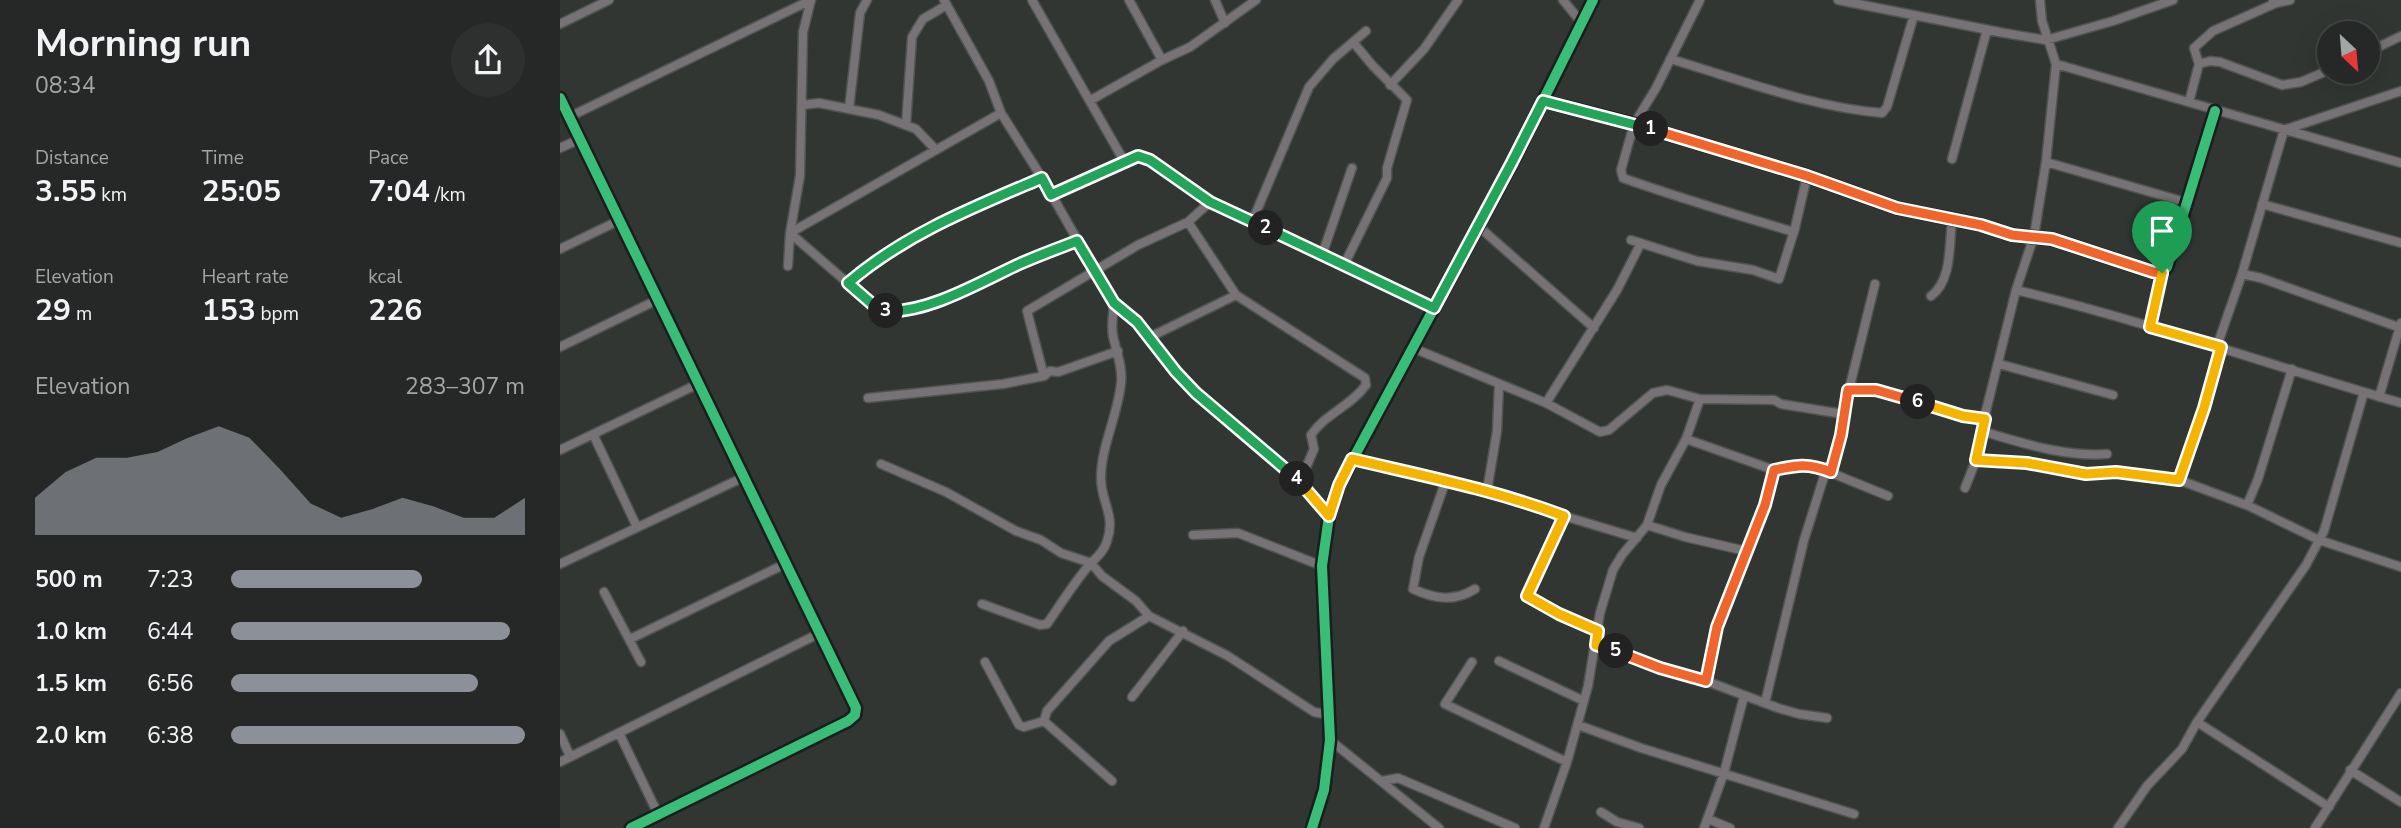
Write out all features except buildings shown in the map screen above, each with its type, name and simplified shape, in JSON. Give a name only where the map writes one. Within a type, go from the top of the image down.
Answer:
[{"type":"street","points":[[560,24],[609,0]]},
{"type":"street","points":[[788,266],[790,233],[800,176],[803,32],[811,0]]},
{"type":"street","points":[[569,117],[811,0]]},
{"type":"street","points":[[849,110],[860,13],[867,0]]},
{"type":"street","points":[[1032,0],[1124,161]]},
{"type":"street","points":[[1129,0],[1162,60]]},
{"type":"street","points":[[1215,0],[1225,23]]},
{"type":"street","points":[[1091,100],[1190,47],[1256,0]]},
{"type":"street","points":[[1391,85],[1424,50],[1458,0]]},
{"type":"street","points":[[1564,0],[1581,22]]},
{"type":"street","points":[[1312,828],[1324,790],[1330,740],[1322,566],[1329,516],[1339,485],[1478,226],[1593,0]]},
{"type":"street","points":[[1700,0],[1634,124],[1621,170],[1623,178],[1794,232]]},
{"type":"street","points":[[1838,0],[2046,40],[2113,21],[2172,0]]},
{"type":"street","points":[[1965,488],[1976,460],[2016,290],[2034,236],[2046,162],[2056,64],[2046,40],[2040,0]]},
{"type":"street","points":[[2189,102],[2199,64],[2194,48],[2213,31],[2274,1],[2290,0]]},
{"type":"street","points":[[906,125],[912,37],[923,19],[946,2],[989,81],[1001,113],[1114,303],[1150,337],[1176,372],[1196,393],[1300,482],[1329,516]]},
{"type":"street","points":[[1670,59],[1815,101],[1861,112],[1882,113],[1887,107],[1914,15]]},
{"type":"street","points":[[1952,159],[1987,30]]},
{"type":"street","points":[[1252,222],[1309,88],[1333,58],[1366,31]]},
{"type":"street","points":[[2380,46],[2401,36]]},
{"type":"street","points":[[1344,265],[1387,178],[1387,168],[1407,100],[1353,42]]},
{"type":"street","points":[[2199,64],[2220,62],[2282,85],[2301,82],[2317,75]]},
{"type":"street","points":[[2056,64],[2401,163]]},
{"type":"street","points":[[2284,130],[2401,91]]},
{"type":"street","points":[[560,98],[856,708],[855,715],[631,828]]},
{"type":"street","points":[[1543,101],[1634,124],[1807,176],[1897,208],[1981,225],[2012,235],[2052,239],[2162,273]]},
{"type":"street","points":[[802,105],[819,103],[879,115],[916,129],[935,149]]},
{"type":"street","points":[[2150,327],[2162,273],[2215,111]]},
{"type":"street","points":[[790,233],[1001,113]]},
{"type":"street","points":[[2179,480],[2204,408],[2219,346],[2284,130]]},
{"type":"street","points":[[560,148],[580,139]]},
{"type":"street","points":[[1051,195],[1124,161],[1138,156],[1145,157],[1210,202],[1434,308]]},
{"type":"street","points":[[2046,162],[2185,202]]},
{"type":"street","points":[[1322,255],[1352,168]]},
{"type":"street","points":[[1630,240],[1697,261],[1753,270],[1779,279],[1794,232],[1807,176]]},
{"type":"street","points":[[848,283],[861,271],[932,225],[1042,178]]},
{"type":"street","points":[[1044,376],[1027,311],[1138,245],[1188,222],[1210,202]]},
{"type":"street","points":[[2262,204],[2401,243]]},
{"type":"street","points":[[560,249],[620,220]]},
{"type":"street","points":[[1931,296],[1940,290],[1944,278],[1952,221]]},
{"type":"street","points":[[1188,222],[1236,295],[1365,378],[1366,385],[1360,393],[1317,425],[1311,435],[1314,449],[1300,482]]},
{"type":"street","points":[[1478,226],[1594,327]]},
{"type":"street","points":[[790,233],[879,310],[899,311],[952,296],[1077,241]]},
{"type":"street","points":[[1546,403],[1618,290],[1641,243]]},
{"type":"street","points":[[2242,274],[2400,326],[2379,397]]},
{"type":"street","points":[[1765,703],[1804,540],[1841,435],[1848,390],[1875,284]]},
{"type":"street","points":[[2016,290],[2068,302],[2219,346],[2401,403]]},
{"type":"street","points":[[1150,337],[1236,295]]},
{"type":"street","points":[[560,347],[659,299]]},
{"type":"street","points":[[982,604],[1040,625],[1047,624],[1091,563],[1102,553],[1111,525],[1110,513],[1102,492],[1103,460],[1121,383],[1118,351],[1112,334],[1114,303]]},
{"type":"street","points":[[1413,348],[1546,403],[1600,432],[1609,430],[1653,393],[1661,390],[1700,399],[1774,400],[1781,404],[1843,414]]},
{"type":"street","points":[[868,398],[1003,384],[1044,376],[1050,371],[1058,372],[1118,351]]},
{"type":"street","points":[[1999,364],[2113,396]]},
{"type":"street","points":[[2247,506],[2292,369]]},
{"type":"street","points":[[560,450],[698,384]]},
{"type":"street","points":[[1487,491],[1497,431],[1499,384]]},
{"type":"street","points":[[1848,390],[1876,390],[1963,416],[1985,419]]},
{"type":"street","points":[[2118,828],[2147,786],[2182,749],[2197,722],[2306,565],[2324,531],[2364,392]]},
{"type":"street","points":[[1544,828],[1578,725],[1596,645],[1600,613],[1612,570],[1647,525],[1661,485],[1686,439],[1700,399]]},
{"type":"street","points":[[1981,431],[2046,450],[2086,456],[2107,454]]},
{"type":"street","points":[[593,434],[637,527]]},
{"type":"street","points":[[1686,439],[1774,470],[1800,464],[1828,471],[1888,496]]},
{"type":"street","points":[[1352,459],[1506,496],[1637,538]]},
{"type":"street","points":[[1976,460],[2027,463],[2086,474],[2116,472],[2179,480],[2247,506],[2319,541],[2401,567]]},
{"type":"street","points":[[881,464],[946,492],[1016,531],[1041,540],[1061,553],[1091,563],[1102,576],[1136,601],[1149,616],[1228,656],[1314,712],[1329,715]]},
{"type":"street","points":[[1706,681],[1717,627],[1765,505],[1774,470]]},
{"type":"street","points":[[560,564],[744,477]]},
{"type":"street","points":[[1446,480],[1419,557],[1413,589],[1438,598],[1454,598],[1475,589]]},
{"type":"street","points":[[1564,516],[1527,596],[1598,631]]},
{"type":"street","points":[[1647,525],[1746,551]]},
{"type":"street","points":[[1193,535],[1238,533],[1322,566]]},
{"type":"street","points":[[629,639],[785,564]]},
{"type":"street","points":[[604,592],[641,662]]},
{"type":"street","points":[[1044,721],[1047,711],[1109,641],[1149,616]]},
{"type":"street","points":[[1132,697],[1183,631]]},
{"type":"street","points":[[560,762],[820,634]]},
{"type":"street","points":[[1596,645],[1798,714],[1827,718]]},
{"type":"street","points":[[1499,661],[1584,701]]},
{"type":"street","points":[[985,662],[1019,724],[1024,727],[1044,721]]},
{"type":"street","points":[[1472,662],[1446,704],[1567,762]]},
{"type":"street","points":[[2315,828],[2401,693]]},
{"type":"street","points":[[1704,828],[1724,773],[1745,696]]},
{"type":"street","points":[[1044,721],[1112,781]]},
{"type":"street","points":[[2197,722],[2329,807]]},
{"type":"street","points":[[1578,725],[1641,748],[1853,814]]},
{"type":"street","points":[[619,733],[658,814]]},
{"type":"street","points":[[560,734],[570,756]]},
{"type":"street","points":[[1330,740],[1439,828]]},
{"type":"street","points":[[2350,770],[2401,802]]},
{"type":"street","points":[[1382,781],[1398,778],[1515,828]]},
{"type":"street","points":[[1601,812],[1616,822],[1639,828]]},
{"type":"street","points":[[1708,819],[1730,828]]},
{"type":"cycle path","points":[[1312,828],[1324,790],[1330,740],[1322,566],[1329,516],[1339,485],[1511,165],[1593,0]]},
{"type":"cycle path","points":[[560,98],[856,708],[855,715],[848,721],[631,828]]},
{"type":"cycle path","points":[[1543,101],[1634,124],[1807,176],[1897,208],[1981,225],[2012,235],[2052,239],[2162,273],[2167,267],[2215,111]]},
{"type":"route","points":[[1543,101],[1634,124],[1807,176],[1897,208],[1981,225],[2012,235],[2052,239],[2162,273],[2150,327],[2221,347],[2188,460],[2179,480],[2116,472],[2086,474],[2027,463],[1976,460],[1985,419],[1963,416],[1876,390],[1848,390],[1841,435],[1831,472],[1800,464],[1774,470],[1765,505],[1717,627],[1706,681],[1596,645],[1598,631],[1527,596],[1564,516],[1467,485],[1352,459],[1339,485],[1329,516],[1290,472],[1196,393],[1176,372],[1137,322],[1114,303],[1077,241],[952,296],[899,311],[879,310],[848,283],[861,271],[940,221],[1042,178],[1051,195],[1138,156],[1150,160],[1210,202],[1434,308],[1543,101]]}]
